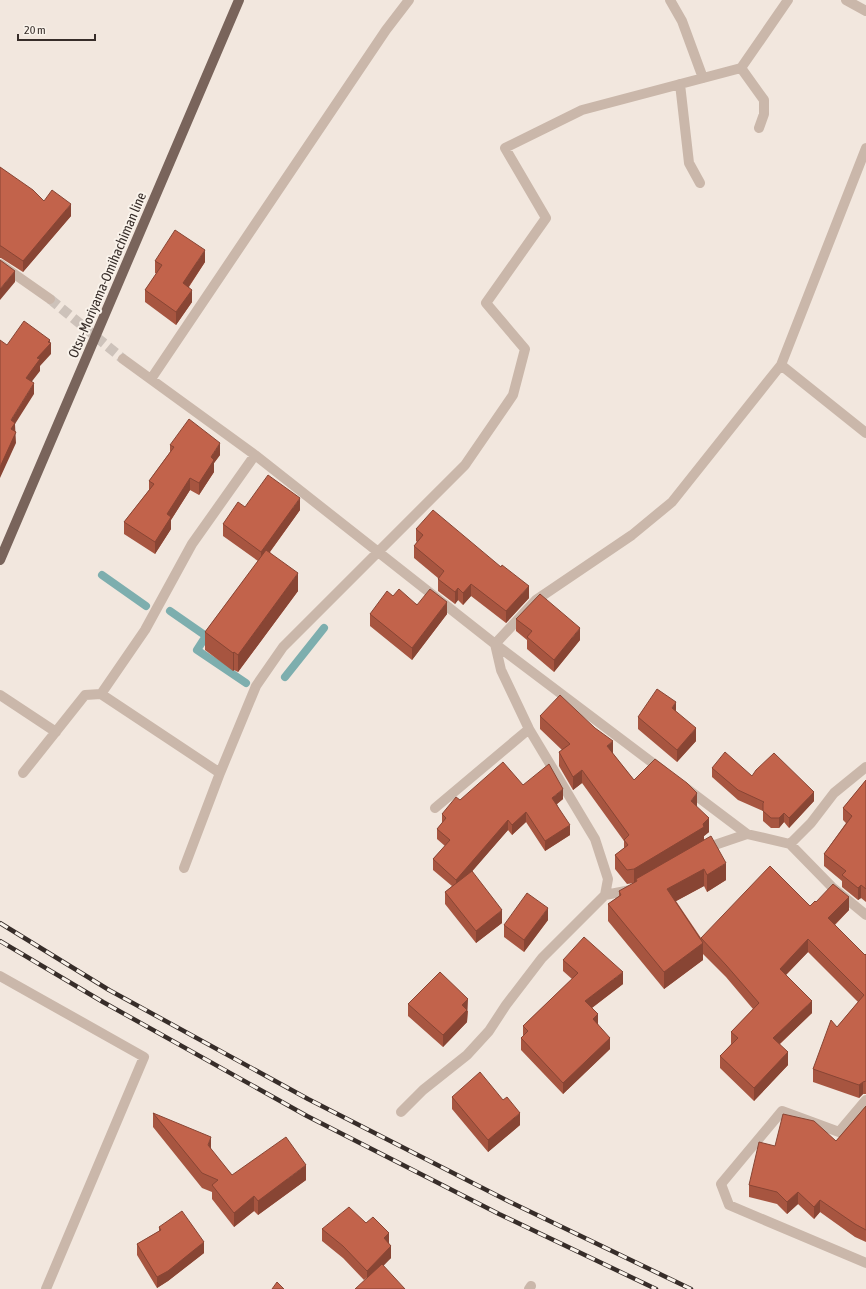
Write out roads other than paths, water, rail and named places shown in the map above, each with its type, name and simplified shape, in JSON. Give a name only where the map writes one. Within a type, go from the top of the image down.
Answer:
[{"type":"main road","name":"Otsu-Moriyama-Omihachiman line","points":[[0,560],[239,0]]},
{"type":"street","points":[[151,379],[382,36],[409,0]]},
{"type":"street","points":[[670,0],[682,21],[703,78]]},
{"type":"street","points":[[184,868],[220,773],[260,679],[283,647],[465,465],[513,395],[525,350],[486,303],[546,218],[504,148],[582,110],[741,68],[788,0]]},
{"type":"street","points":[[846,0],[866,11]]},
{"type":"street","points":[[741,68],[764,100],[764,114],[759,128]]},
{"type":"street","points":[[680,84],[689,163],[700,183]]},
{"type":"street","points":[[495,644],[536,600],[632,535],[672,502],[781,365],[866,148]]},
{"type":"street","points":[[0,264],[50,299]]},
{"type":"street","points":[[124,359],[255,455],[495,644],[747,834],[790,844],[832,887],[866,915]]},
{"type":"street","points":[[781,365],[866,433]]},
{"type":"street","points":[[101,694],[145,630],[192,544],[255,455]]},
{"type":"street","points":[[495,644],[501,670],[529,729],[595,839],[608,879],[605,895]]},
{"type":"street","points":[[23,773],[85,696],[101,694],[220,773]]},
{"type":"street","points":[[0,695],[56,732]]},
{"type":"street","points":[[435,808],[529,729]]},
{"type":"street","points":[[790,844],[811,823],[834,793],[866,768]]},
{"type":"street","points":[[697,852],[704,848],[747,834]]},
{"type":"street","points":[[401,1112],[423,1090],[471,1050],[489,1031],[506,1005],[542,958],[605,895],[636,889],[643,885]]},
{"type":"street","points":[[0,976],[144,1057],[46,1289]]},
{"type":"street","points":[[866,1100],[839,1132],[782,1111],[721,1184],[729,1205],[866,1263]]},
{"type":"waterway","points":[[102,575],[146,606]]},
{"type":"waterway","points":[[170,611],[206,636],[197,650],[246,683]]},
{"type":"waterway","points":[[285,677],[324,628]]},
{"type":"tunnel","points":[[50,299],[123,359]]},
{"type":"railway","points":[[0,923],[109,990],[308,1099],[508,1201],[691,1289]]},
{"type":"railway","points":[[0,941],[103,1002],[307,1116],[499,1214],[656,1289]]}]
